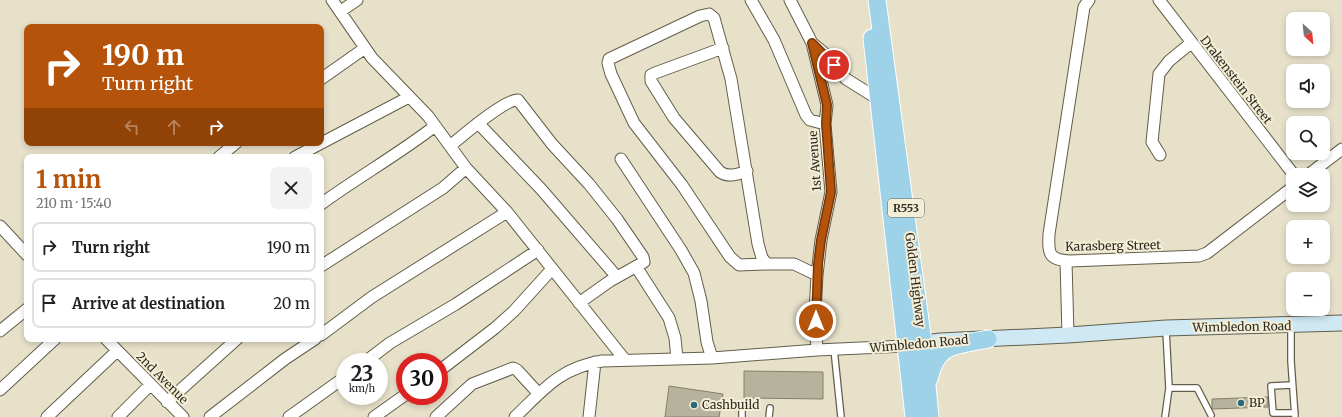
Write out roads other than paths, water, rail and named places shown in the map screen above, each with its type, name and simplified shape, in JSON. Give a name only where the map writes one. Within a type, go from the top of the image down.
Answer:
[{"type":"main road","name":"Golden Highway","points":[[866,0],[914,417]]},
{"type":"main road","name":"Golden Highway","points":[[877,0],[923,343],[930,417]]},
{"type":"main road","points":[[927,388],[934,361],[945,348],[988,339]]},
{"type":"street","points":[[332,0],[365,48],[435,126],[466,168],[507,212],[625,360]]},
{"type":"street","points":[[341,11],[357,0]]},
{"type":"street","points":[[751,0],[774,40],[806,114],[810,120],[826,124]]},
{"type":"street","name":"1st Avenue","points":[[790,0],[812,43],[827,105],[826,124],[831,192],[821,240],[817,276],[815,313],[817,350]]},
{"type":"street","name":"Karasberg Street","points":[[1089,0],[1084,7],[1049,234],[1050,253],[1055,259],[1066,261],[1193,257],[1203,255],[1286,192]]},
{"type":"street","name":"Drakenstein Street","points":[[1159,0],[1289,168]]},
{"type":"street","points":[[767,264],[762,258],[758,244],[731,79],[715,20],[709,14],[700,16],[609,59],[608,63],[634,123],[682,185],[730,258],[739,265],[794,264],[817,276]]},
{"type":"street","points":[[812,43],[823,52],[846,79],[878,99]]},
{"type":"street","points":[[1160,155],[1152,142],[1159,74],[1169,60],[1191,43]]},
{"type":"street","points":[[324,77],[365,48]]},
{"type":"street","points":[[723,48],[655,73],[651,75],[651,81],[674,118],[720,172],[727,175],[747,171]]},
{"type":"street","points":[[324,142],[410,97]]},
{"type":"street","points":[[450,146],[478,123],[505,104],[518,100],[552,144],[588,184],[617,220],[643,257],[644,262],[637,268],[617,277],[579,303]]},
{"type":"street","points":[[478,123],[566,217],[617,277]]},
{"type":"street","points":[[324,202],[352,182],[409,146],[435,126]]},
{"type":"street","points":[[223,154],[232,146]]},
{"type":"street","points":[[301,154],[316,146]]},
{"type":"street","points":[[1317,168],[1342,149]]},
{"type":"street","points":[[622,159],[681,250],[694,273],[701,301],[707,342],[712,358]]},
{"type":"street","points":[[324,264],[443,188],[466,168]]},
{"type":"street","points":[[324,333],[372,297],[507,212]]},
{"type":"street","points":[[0,226],[24,251]]},
{"type":"street","points":[[377,353],[390,343],[456,304],[538,250]]},
{"type":"street","points":[[1066,261],[1068,335]]},
{"type":"street","points":[[637,268],[668,318],[675,338],[677,359]]},
{"type":"street","points":[[448,365],[509,316],[552,269]]},
{"type":"street","points":[[0,331],[24,311]]},
{"type":"street","name":"Wimbledon Road","points":[[515,417],[551,383],[570,370],[584,364],[595,362],[712,358],[1166,328],[1342,324]]},
{"type":"street","points":[[0,390],[52,342]]},
{"type":"street","name":"2nd Avenue","points":[[109,342],[180,416]]},
{"type":"street","points":[[167,402],[234,342]]},
{"type":"street","points":[[210,417],[311,342]]},
{"type":"street","points":[[47,417],[117,351]]},
{"type":"street","points":[[589,417],[595,362]]},
{"type":"street","points":[[436,417],[472,384],[513,368],[517,370],[539,394]]},
{"type":"street","points":[[289,417],[336,383]]},
{"type":"street","points":[[118,417],[150,385]]},
{"type":"street","points":[[374,417],[396,401]]},
{"type":"lane","points":[[1291,326],[1292,385],[1295,415],[1273,413],[1271,386],[1292,385]]},
{"type":"lane","points":[[1165,417],[1169,388],[1166,328]]},
{"type":"lane","points":[[834,349],[840,417]]},
{"type":"lane","points":[[1169,388],[1197,388],[1211,415]]},
{"type":"lane","points":[[742,407],[742,417]]},
{"type":"lane","points":[[769,417],[770,408]]},
{"type":"place","name":"BP","points":[[1241,403]]},
{"type":"place","name":"Cashbuild","points":[[694,405]]}]
